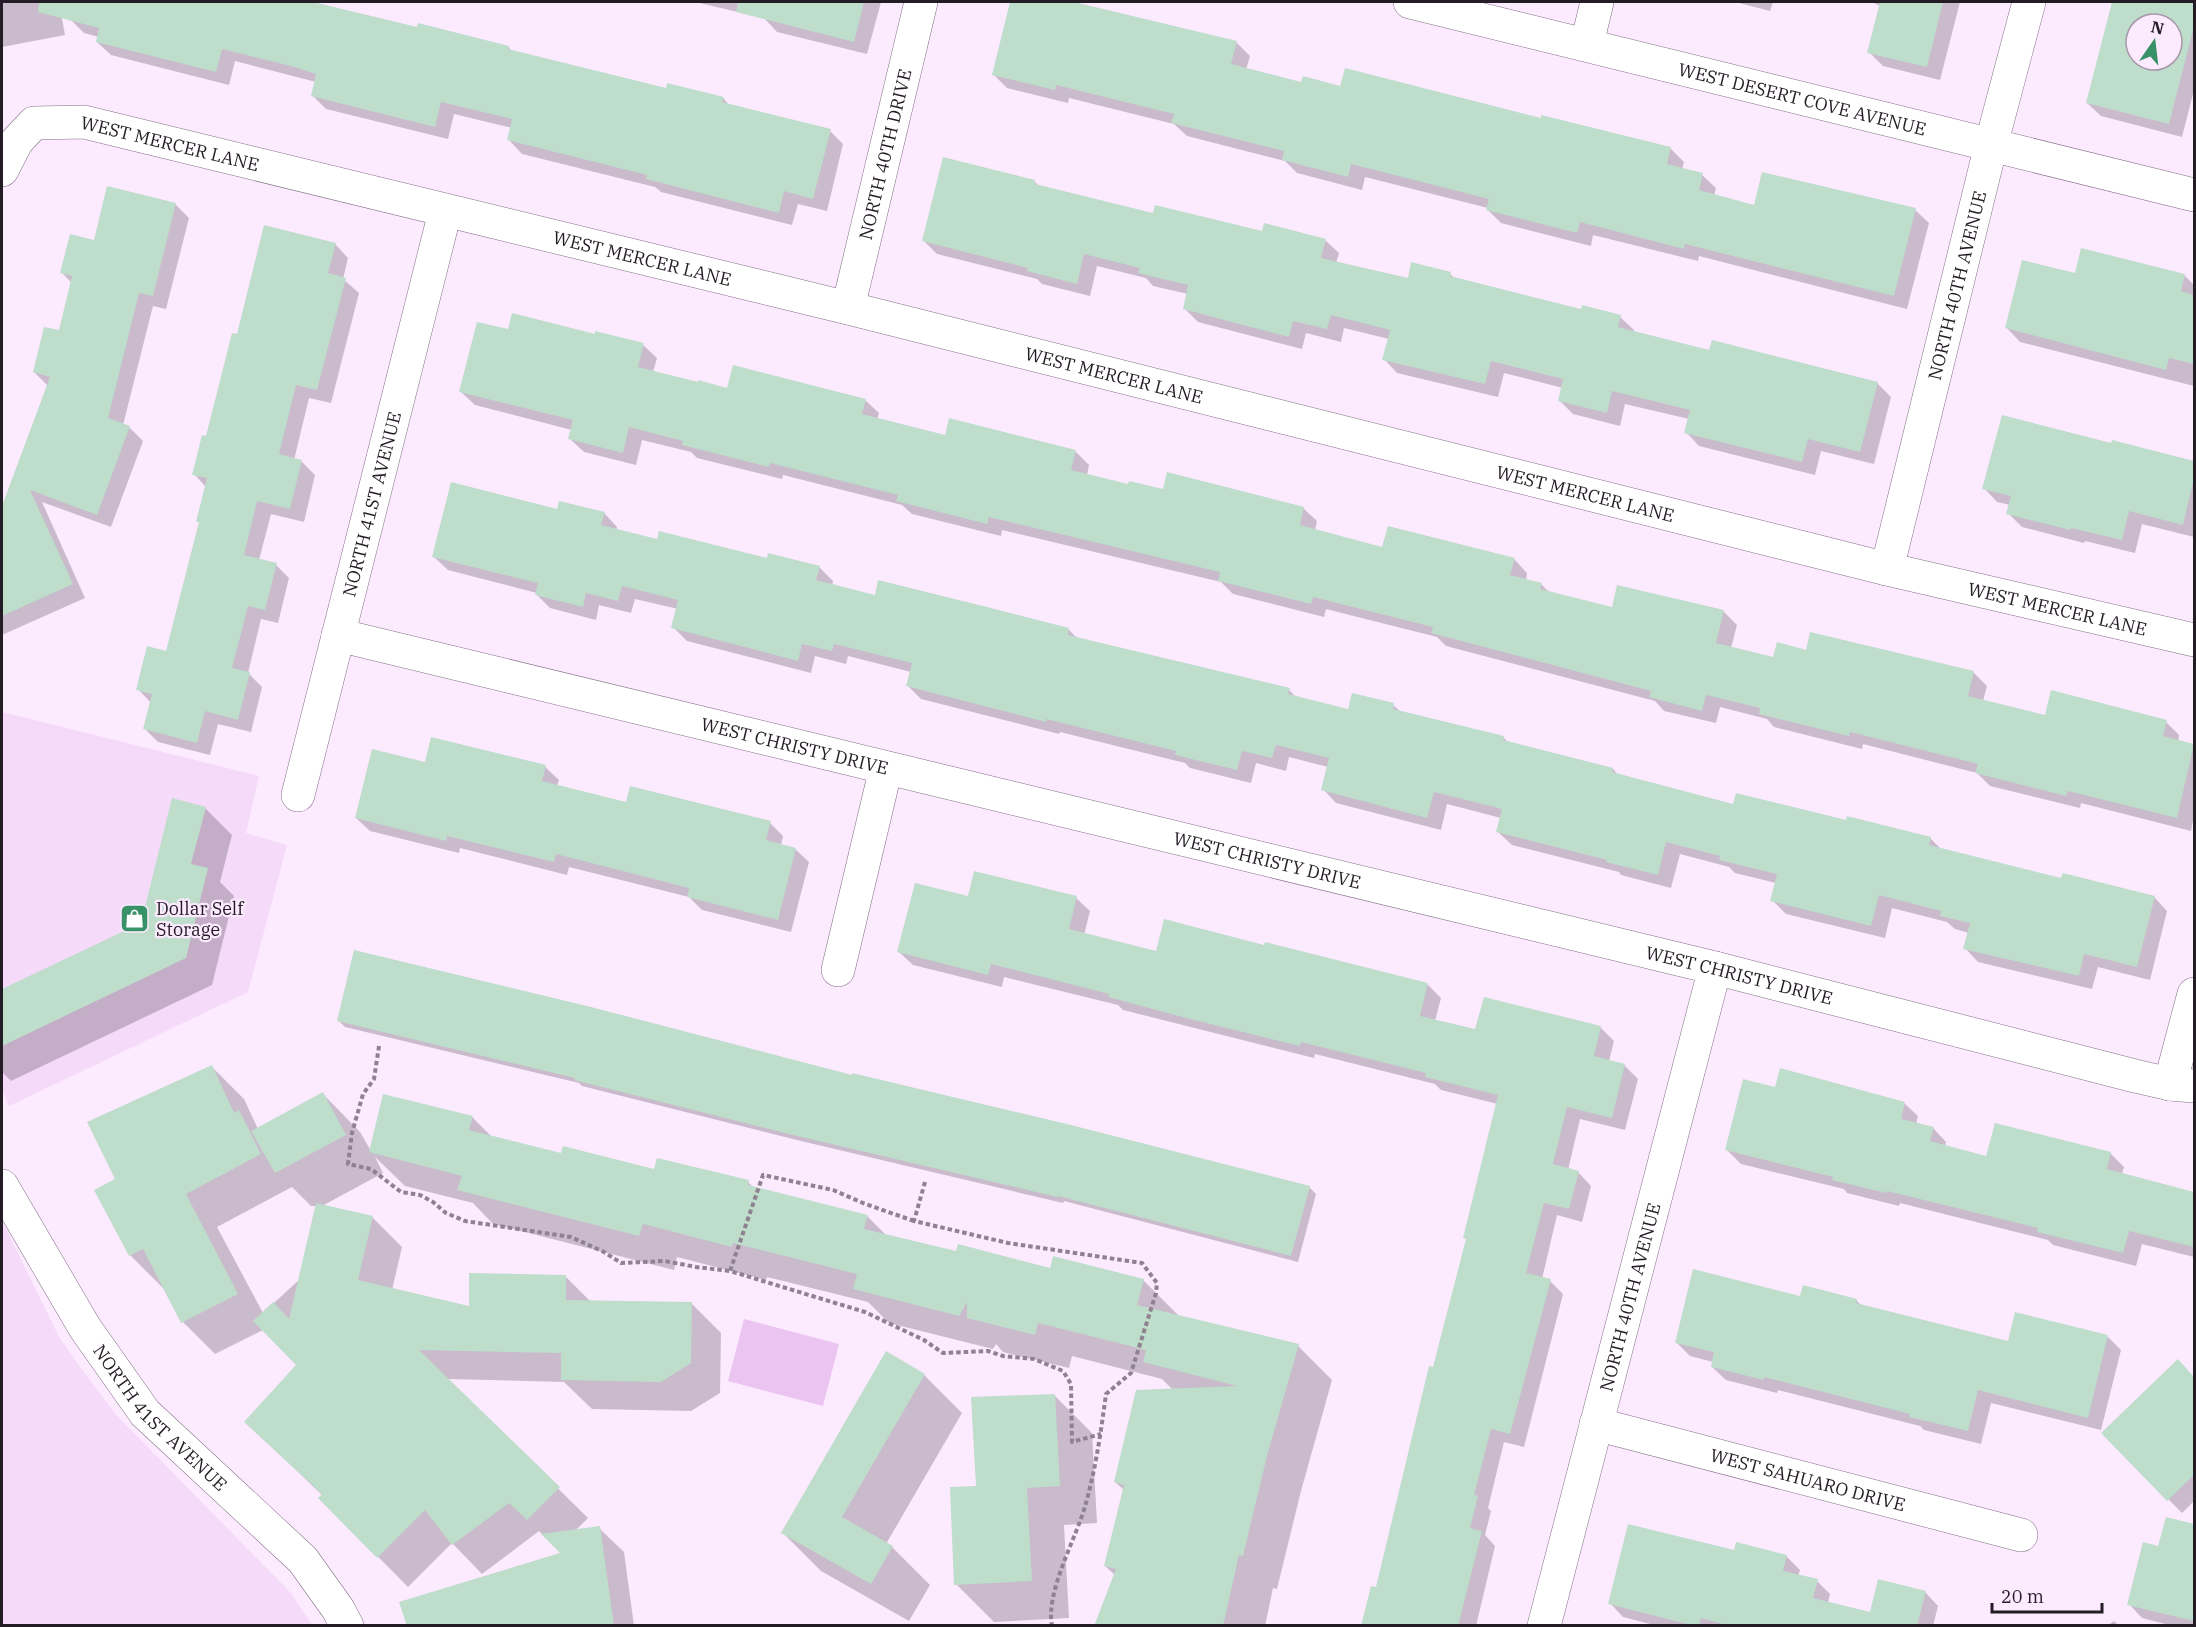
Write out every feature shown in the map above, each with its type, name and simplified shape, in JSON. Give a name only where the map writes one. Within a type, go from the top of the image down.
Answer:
[{"type":"street","name":"NORTH 40TH DRIVE","points":[[848,308],[921,2]]},
{"type":"street","name":"WEST DESERT COVE AVENUE","points":[[1410,2],[2194,195]]},
{"type":"street","points":[[1587,44],[1597,2]]},
{"type":"street","name":"NORTH 40TH AVENUE","points":[[1887,569],[1991,145],[2029,2]]},
{"type":"street","name":"WEST MERCER LANE","points":[[2,170],[17,141],[34,123],[84,122],[445,212],[848,308],[1887,569],[2194,640]]},
{"type":"street","name":"NORTH 41ST AVENUE","points":[[298,795],[445,212]]},
{"type":"street","name":"WEST CHRISTY DRIVE","points":[[338,635],[1715,968],[2182,1085]]},
{"type":"street","points":[[838,970],[886,768]]},
{"type":"street","name":"NORTH 40TH AVENUE","points":[[1544,1626],[1715,968]]},
{"type":"street","points":[[2182,1085],[2194,994]]},
{"type":"street","name":"NORTH 41ST AVENUE","points":[[2,1186],[85,1328],[145,1413],[303,1560],[348,1626]]},
{"type":"street","name":"WEST SAHUARO DRIVE","points":[[1596,1424],[2021,1534]]},
{"type":"path","points":[[379,1046],[374,1079],[363,1094],[352,1133],[348,1164],[371,1169],[401,1192],[420,1195],[446,1213],[465,1221],[571,1237],[604,1252],[621,1263],[665,1261],[730,1271],[865,1312],[924,1340],[943,1353],[988,1351],[1004,1356],[1034,1359],[1063,1371],[1071,1384],[1072,1442],[1101,1434]]},
{"type":"path","points":[[730,1271],[763,1175],[833,1190],[914,1221],[1008,1243],[1142,1263],[1146,1267],[1157,1283],[1156,1293],[1131,1373],[1106,1394],[1101,1434],[1086,1505],[1056,1587],[1050,1617],[1052,1626]]},
{"type":"path","points":[[914,1221],[925,1182]]},
{"type":"shaded area","name":"Dollar Self Storage","points":[[2,712],[259,776],[246,833],[287,845],[248,992],[9,1106],[2,1090]]},
{"type":"shaded area","points":[[2,1221],[59,1337],[118,1417],[290,1592],[312,1625],[2,1625]]},
{"type":"shaded area","points":[[744,1319],[839,1344],[823,1406],[728,1381]]},
{"type":"building","points":[[39,2],[313,2],[417,27],[418,23],[509,46],[508,49],[666,88],[667,83],[724,97],[722,102],[831,129],[813,199],[784,191],[779,213],[646,179],[647,175],[507,140],[512,119],[441,102],[435,127],[311,96],[316,74],[291,66],[222,49],[216,72],[96,42],[99,28],[38,12]]},
{"type":"building","points":[[738,2],[864,2],[854,42],[736,12]]},
{"type":"building","points":[[1010,2],[1074,2],[1237,41],[1231,64],[1301,82],[1303,76],[1340,86],[1345,68],[1541,118],[1541,115],[1671,147],[1667,164],[1703,173],[1699,190],[1754,205],[1762,172],[1916,208],[1894,296],[1685,244],[1684,249],[1580,222],[1577,233],[1486,210],[1489,199],[1351,164],[1348,177],[1282,160],[1284,151],[1171,123],[1174,114],[1056,85],[1055,90],[992,75]]},
{"type":"building","points":[[1880,2],[1943,2],[1927,67],[1867,53]]},
{"type":"building","points":[[2112,2],[2194,2],[2194,26],[2184,65],[2184,12],[2124,12],[2124,72],[2182,72],[2169,124],[2086,103]]},
{"type":"building","points":[[943,157],[1035,180],[1035,184],[1153,213],[1155,205],[1262,231],[1264,223],[1326,239],[1321,258],[1408,278],[1411,262],[1451,272],[1450,276],[1581,309],[1582,305],[1621,315],[1618,327],[1709,350],[1712,340],[1878,382],[1860,452],[1808,439],[1802,462],[1684,433],[1690,410],[1612,391],[1607,413],[1558,401],[1563,379],[1491,361],[1485,384],[1382,360],[1390,330],[1331,315],[1327,329],[1293,321],[1289,337],[1183,309],[1188,285],[1138,273],[1140,268],[1084,254],[1077,284],[1027,271],[1028,268],[922,241]]},
{"type":"building","points":[[107,186],[176,203],[153,296],[139,293],[108,418],[130,426],[97,515],[30,490],[73,584],[2,616],[2,506],[50,377],[33,372],[44,327],[59,330],[72,276],[60,273],[70,234],[94,240]]},
{"type":"building","points":[[264,225],[336,243],[328,273],[346,278],[317,390],[296,385],[279,454],[302,460],[290,509],[257,501],[244,555],[277,563],[265,610],[248,606],[232,668],[250,672],[238,720],[205,711],[197,743],[143,729],[152,694],[136,690],[147,646],[166,651],[199,522],[196,522],[207,478],[192,475],[202,435],[206,436],[232,333],[237,334]]},
{"type":"building","points":[[2081,248],[2185,274],[2181,291],[2194,295],[2194,364],[2169,358],[2166,370],[2005,328],[2022,260],[2075,273]]},
{"type":"building","points":[[512,313],[595,334],[595,331],[644,343],[638,367],[698,382],[698,380],[727,388],[733,365],[866,399],[862,414],[945,435],[949,418],[1076,450],[1071,470],[1128,484],[1129,481],[1163,489],[1167,472],[1304,507],[1300,525],[1382,547],[1388,526],[1515,558],[1510,575],[1542,583],[1540,589],[1612,607],[1617,585],[1724,610],[1716,643],[1773,657],[1777,642],[1806,650],[1810,632],[1974,671],[1968,696],[2045,715],[2051,690],[2167,720],[2163,736],[2194,744],[2177,818],[2068,791],[2066,796],[1975,773],[1978,764],[1850,732],[1849,736],[1759,714],[1760,708],[1706,695],[1702,711],[1649,697],[1651,691],[1431,633],[1433,627],[1313,597],[1311,604],[1218,581],[1220,572],[989,517],[987,524],[896,501],[898,495],[770,463],[769,467],[682,445],[683,441],[629,427],[623,453],[568,439],[573,420],[459,392],[477,322],[508,329]]},
{"type":"building","points":[[2002,415],[2111,443],[2112,440],[2194,461],[2194,478],[2183,525],[2129,511],[2122,540],[2006,514],[2011,496],[1982,489]]},
{"type":"building","points":[[451,482],[557,509],[559,501],[605,512],[601,525],[657,539],[659,531],[767,558],[768,553],[820,566],[816,580],[875,595],[878,580],[987,607],[1069,628],[1068,635],[1290,688],[1288,694],[1348,709],[1352,693],[1394,703],[1393,709],[1504,736],[1503,740],[1613,768],[1612,772],[1733,804],[1736,793],[1846,820],[1847,816],[1931,837],[1929,845],[2061,878],[2063,873],[2155,896],[2137,967],[2084,954],[2079,976],[1963,949],[1970,923],[1940,916],[1941,911],[1879,895],[1871,926],[1770,901],[1777,874],[1719,860],[1720,856],[1666,842],[1658,875],[1496,832],[1502,809],[1434,792],[1427,818],[1321,790],[1329,758],[1276,745],[1272,758],[1242,751],[1237,770],[1175,755],[1176,751],[1046,719],[1046,722],[906,686],[912,663],[834,644],[832,651],[802,644],[798,661],[671,628],[678,600],[622,586],[618,601],[586,593],[583,607],[535,595],[538,583],[432,557]]},
{"type":"building","points":[[431,737],[546,765],[542,781],[626,802],[630,786],[771,821],[766,840],[796,848],[778,920],[687,897],[689,888],[556,854],[554,862],[447,836],[446,841],[355,818],[372,749],[425,762]]},
{"type":"building","points":[[172,798],[206,807],[191,864],[208,868],[186,958],[2,1046],[2,989],[141,923]]},
{"type":"building","points":[[974,871],[1077,896],[1069,929],[1156,951],[1164,919],[1428,983],[1420,1016],[1475,1029],[1484,997],[1601,1026],[1594,1056],[1625,1064],[1612,1118],[1567,1107],[1553,1164],[1579,1171],[1569,1209],[1544,1203],[1526,1273],[1551,1279],[1510,1434],[1491,1429],[1474,1495],[1478,1496],[1470,1528],[1482,1531],[1458,1626],[1361,1626],[1371,1586],[1376,1587],[1429,1366],[1433,1367],[1466,1239],[1463,1238],[1498,1095],[1425,1077],[1426,1073],[1301,1042],[1300,1046],[1190,1019],[1108,997],[1109,994],[991,964],[988,975],[897,952],[915,883],[968,896]]},
{"type":"building","points":[[354,950],[591,1007],[852,1075],[852,1073],[1067,1124],[1310,1186],[1291,1256],[1058,1196],[793,1135],[574,1080],[575,1078],[337,1021]]},
{"type":"building","points":[[212,1065],[234,1113],[239,1110],[261,1154],[186,1194],[238,1294],[181,1323],[143,1249],[129,1256],[94,1190],[115,1179],[87,1122]]},
{"type":"building","points":[[1780,1068],[1905,1102],[1901,1119],[1934,1127],[1930,1141],[1986,1156],[1995,1123],[2111,1152],[2107,1169],[2194,1192],[2194,1247],[2129,1231],[2123,1253],[2037,1232],[2038,1228],[1832,1180],[1833,1177],[1725,1150],[1743,1079],[1775,1087]]},
{"type":"building","points":[[323,1092],[346,1135],[275,1173],[251,1131]]},
{"type":"building","points":[[383,1094],[473,1116],[469,1130],[561,1153],[563,1146],[654,1169],[657,1158],[749,1180],[748,1185],[868,1215],[864,1229],[956,1251],[958,1244],[1050,1268],[1053,1256],[1144,1279],[1137,1305],[1299,1344],[1267,1456],[1243,1556],[1239,1555],[1223,1626],[1094,1626],[1116,1569],[1104,1566],[1124,1485],[1114,1482],[1136,1390],[1237,1386],[1143,1362],[1146,1350],[1038,1323],[1035,1335],[967,1318],[967,1302],[959,1316],[853,1289],[857,1274],[733,1243],[732,1247],[643,1224],[639,1236],[457,1190],[462,1176],[369,1152]]},
{"type":"building","points":[[316,1203],[373,1216],[358,1280],[469,1306],[469,1273],[566,1275],[566,1300],[692,1302],[691,1363],[661,1382],[561,1380],[561,1353],[419,1350],[560,1487],[527,1520],[509,1503],[452,1545],[425,1510],[377,1558],[318,1498],[322,1494],[244,1422],[296,1365],[253,1321],[273,1302],[289,1319]]},
{"type":"building","points":[[1693,1269],[1800,1296],[1803,1285],[1857,1299],[1856,1303],[2008,1341],[2015,1312],[2108,1335],[2088,1418],[1978,1390],[1968,1431],[1764,1377],[1764,1380],[1711,1367],[1714,1352],[1675,1343]]},
{"type":"building","points":[[886,1351],[925,1374],[842,1517],[893,1546],[871,1584],[781,1533]]},
{"type":"building","points":[[2178,1359],[2194,1377],[2194,1475],[2167,1501],[2101,1433]]},
{"type":"building","points":[[1055,1394],[1060,1486],[1027,1488],[1032,1581],[954,1585],[950,1487],[976,1486],[971,1397]]},
{"type":"building","points":[[2166,1517],[2194,1524],[2194,1621],[2127,1605],[2143,1542],[2158,1546]]},
{"type":"building","points":[[1628,1524],[1734,1550],[1736,1542],[1787,1555],[1783,1571],[1818,1579],[1813,1598],[1870,1612],[1878,1579],[1926,1591],[1917,1626],[1730,1626],[1701,1618],[1699,1626],[1695,1626],[1608,1604]]},
{"type":"building","points":[[600,1526],[614,1626],[407,1626],[399,1602],[560,1553],[541,1534]]},
{"type":"place","name":"Dollar Self Storage","points":[[135,918]]}]
